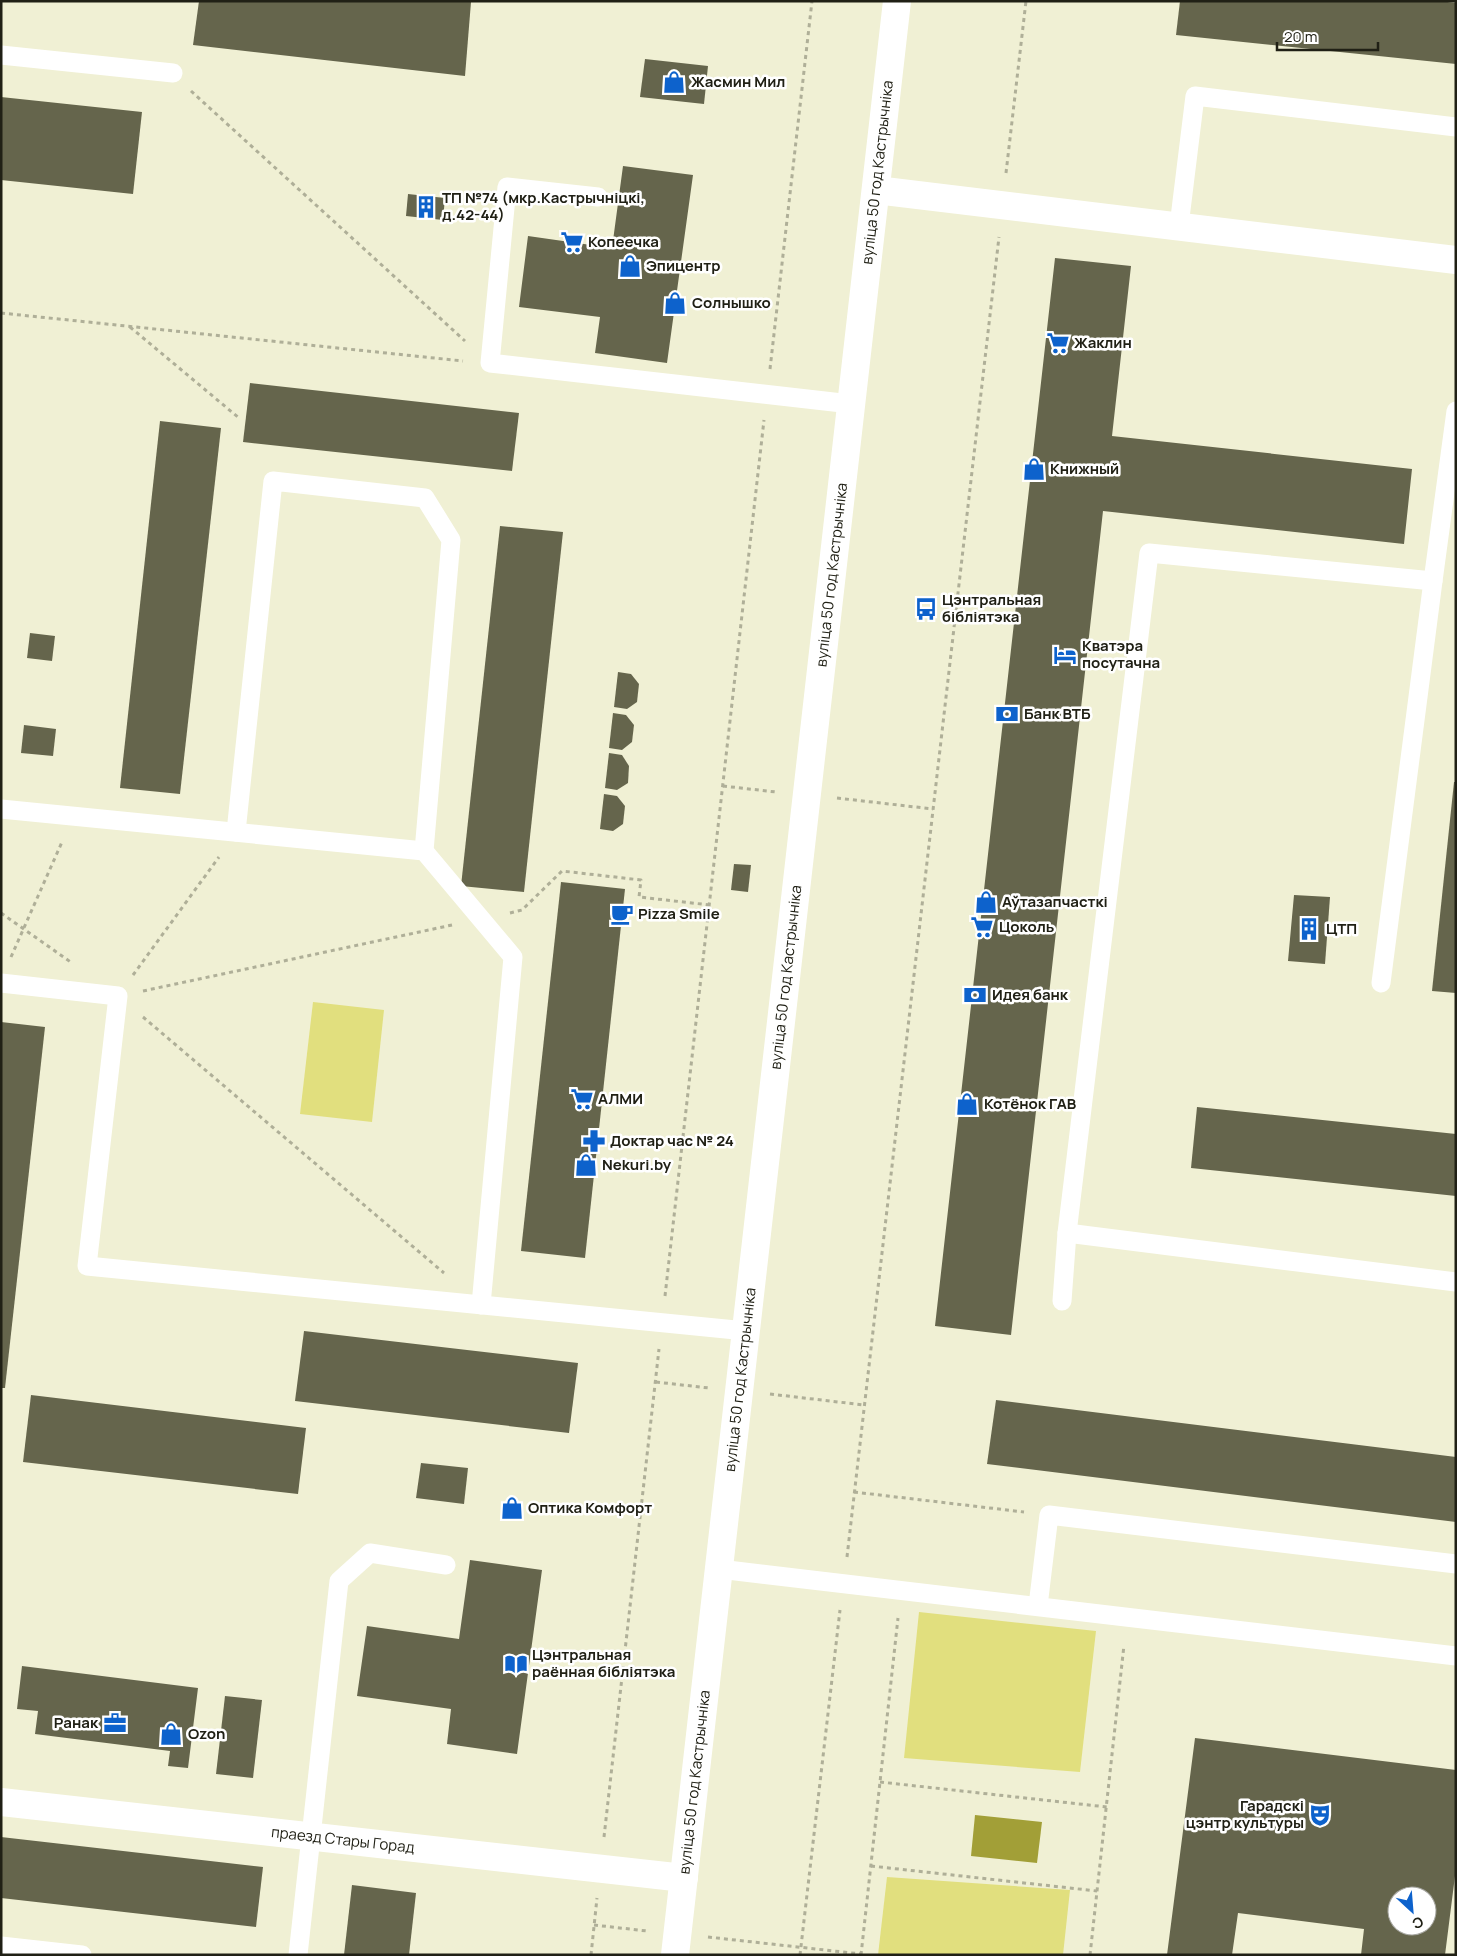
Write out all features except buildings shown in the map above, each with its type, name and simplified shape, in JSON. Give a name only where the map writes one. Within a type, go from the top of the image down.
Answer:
[{"type":"street","name":"вуліца 50 год Кастрычніка","points":[[676,1944],[897,1]]},
{"type":"street","points":[[876,190],[1456,260]]},
{"type":"street","name":"праезд Стары Горад","points":[[1,1802],[684,1878]]},
{"type":"lane","points":[[1,55],[172,74]]},
{"type":"lane","points":[[1179,226],[1195,96],[1456,127]]},
{"type":"lane","points":[[598,197],[507,187],[490,363],[852,404]]},
{"type":"lane","points":[[1381,983],[1456,411]]},
{"type":"lane","points":[[236,832],[273,481],[426,498],[451,540],[424,851],[513,957],[481,1305]]},
{"type":"lane","points":[[1062,1300],[1067,1233],[1149,553],[1433,581]]},
{"type":"lane","points":[[1,809],[424,851]]},
{"type":"lane","points":[[1,983],[118,996],[87,1266],[746,1331]]},
{"type":"lane","points":[[1067,1233],[1456,1282]]},
{"type":"lane","points":[[1038,1606],[1049,1516],[1456,1564]]},
{"type":"lane","points":[[298,1955],[339,1581],[370,1553],[446,1565]]},
{"type":"lane","points":[[719,1569],[1456,1656]]},
{"type":"lane","points":[[1,1946],[82,1955]]},
{"type":"path","points":[[591,1955],[812,1]]},
{"type":"path","points":[[800,1955],[1026,1]]},
{"type":"path","points":[[172,74],[490,363]]},
{"type":"path","points":[[1,313],[490,363]]},
{"type":"path","points":[[130,327],[239,418]]},
{"type":"path","points":[[9,962],[73,816]]},
{"type":"path","points":[[118,996],[236,832]]},
{"type":"path","points":[[118,996],[522,910],[562,871],[640,880],[639,898],[710,905]]},
{"type":"path","points":[[1,913],[78,968]]},
{"type":"path","points":[[118,996],[481,1305]]},
{"type":"path","points":[[854,1492],[1049,1516]]},
{"type":"path","points":[[594,1925],[676,1944],[801,1948],[861,1954],[899,1612]]},
{"type":"path","points":[[1090,1955],[1125,1636]]},
{"type":"path","points":[[880,1782],[1107,1807]]},
{"type":"path","points":[[871,1866],[1097,1891]]},
{"type":"shaded area","points":[[313,1002],[384,1010],[372,1122],[300,1114]]},
{"type":"shaded area","points":[[919,1612],[1096,1631],[1080,1772],[904,1758]]},
{"type":"shaded area","points":[[975,1815],[1042,1822],[1037,1863],[971,1856]]},
{"type":"shaded area","points":[[887,1877],[1070,1890],[1063,1955],[878,1955]]},
{"type":"place","name":"Жасмин Мил","points":[[674,82]]},
{"type":"place","name":"ТП №74 (мкр.Кастрычніцкі, д.42-44)","points":[[426,207]]},
{"type":"place","name":"Копеечка","points":[[572,242]]},
{"type":"place","name":"Эпицентр","points":[[630,266]]},
{"type":"place","name":"Солнышко","points":[[675,303]]},
{"type":"place","name":"Жаклин","points":[[1058,343]]},
{"type":"place","name":"Книжный","points":[[1034,469]]},
{"type":"place","name":"Цэнтральная бібліятэка","points":[[926,609]]},
{"type":"place","name":"Кватэра посутачна","points":[[1065,655]]},
{"type":"place","name":"Банк ВТБ","points":[[1007,714]]},
{"type":"place","name":"Аўтазапчасткі","points":[[986,902]]},
{"type":"place","name":"Pizza Smile","points":[[622,914]]},
{"type":"place","name":"Цоколь","points":[[982,927]]},
{"type":"place","name":"ЦТП","points":[[1309,929]]},
{"type":"place","name":"Идея банк","points":[[975,995]]},
{"type":"place","name":"АЛМИ","points":[[582,1099]]},
{"type":"place","name":"Котёнок ГАВ","points":[[967,1104]]},
{"type":"place","name":"Доктар час № 24","points":[[594,1141]]},
{"type":"place","name":"Nekuri.by","points":[[586,1165]]},
{"type":"place","name":"Оптика Комфорт","points":[[512,1508]]},
{"type":"place","name":"Цэнтральная раённая бібліятэка","points":[[516,1664]]},
{"type":"place","name":"Ранак","points":[[115,1723]]},
{"type":"place","name":"Ozon","points":[[171,1734]]},
{"type":"place","name":"Гарадскі цэнтр культуры","points":[[1320,1815]]}]
